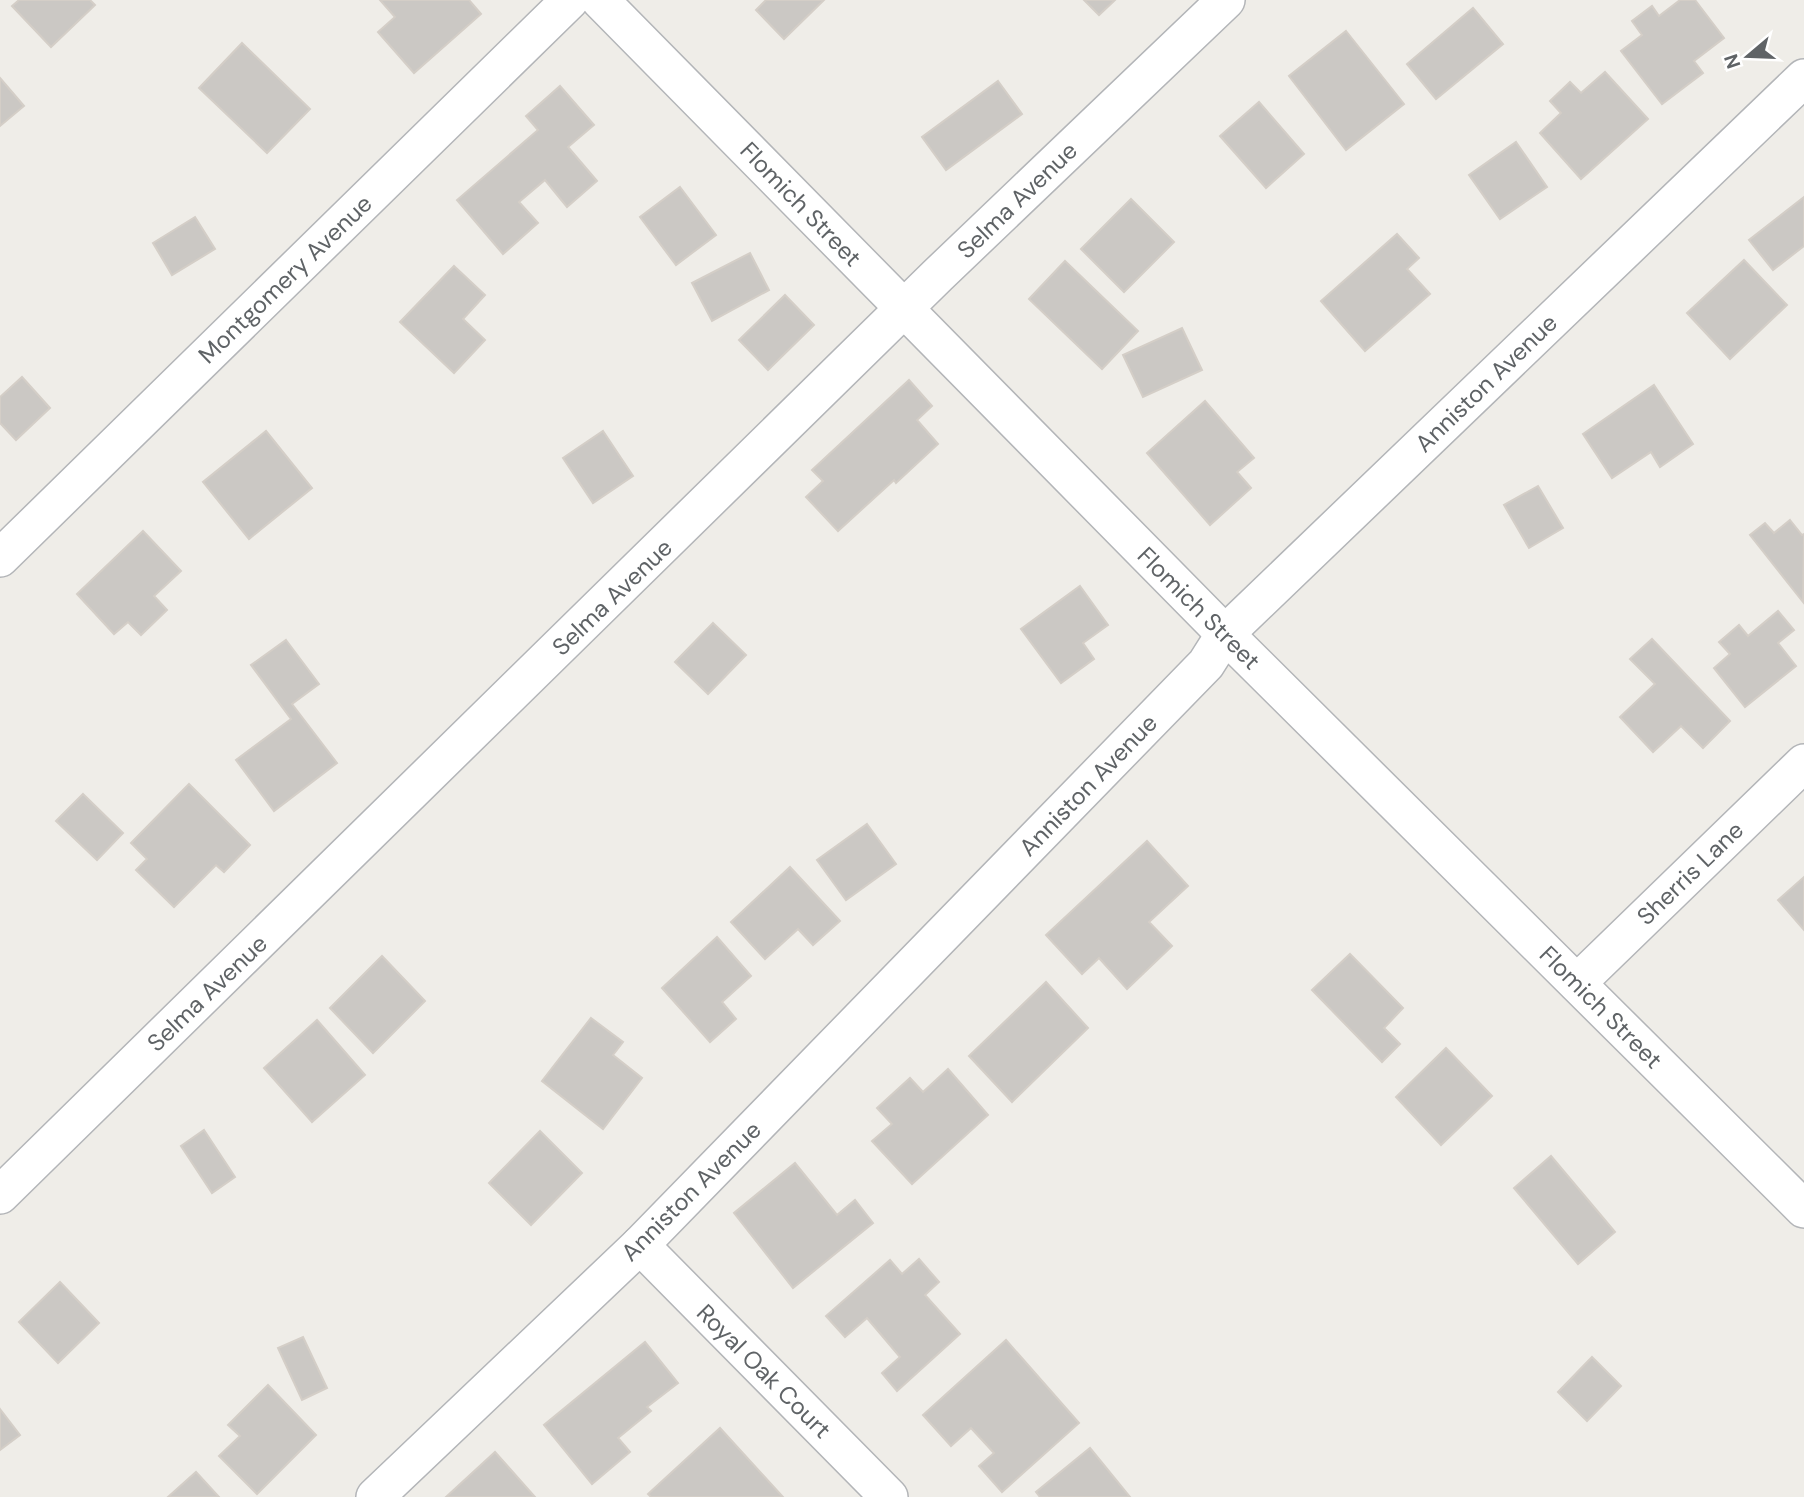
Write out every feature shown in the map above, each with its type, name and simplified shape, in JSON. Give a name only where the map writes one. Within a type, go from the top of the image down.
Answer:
[{"type":"street","name":"Montgomery Avenue","points":[[0,558],[570,0]]},
{"type":"street","name":"Flomich Street","points":[[600,0],[1225,634],[1804,1209]]},
{"type":"street","name":"Selma Avenue","points":[[0,1195],[1226,0]]},
{"type":"street","name":"Anniston Avenue","points":[[375,1497],[640,1245],[1206,664],[1225,634],[1804,78]]},
{"type":"street","name":"Sherris Lane","points":[[1577,983],[1804,763]]},
{"type":"street","name":"Royal Oak Court","points":[[640,1245],[889,1497]]},
{"type":"building","points":[[19,0],[90,0],[95,5],[51,47],[12,6]]},
{"type":"building","points":[[380,0],[469,0],[481,14],[414,73],[378,32],[395,17]]},
{"type":"building","points":[[766,0],[824,0],[784,39],[756,10]]},
{"type":"building","points":[[1084,0],[1115,0],[1099,15]]},
{"type":"building","points":[[1680,0],[1695,0],[1724,38],[1694,61],[1703,73],[1662,104],[1621,51],[1642,35],[1632,21],[1652,6],[1659,16]]},
{"type":"building","points":[[1473,8],[1503,44],[1436,99],[1407,64]]},
{"type":"building","points":[[1346,31],[1404,104],[1346,150],[1289,76]]},
{"type":"building","points":[[242,43],[310,109],[267,153],[199,88]]},
{"type":"building","points":[[1605,72],[1648,119],[1581,179],[1540,133],[1561,113],[1550,101],[1570,82],[1581,93]]},
{"type":"building","points":[[0,78],[24,106],[0,126]]},
{"type":"building","points":[[998,81],[1022,114],[946,170],[922,137]]},
{"type":"building","points":[[560,86],[594,125],[568,147],[597,181],[567,207],[545,180],[519,202],[538,223],[503,254],[457,200],[538,130],[526,116]]},
{"type":"building","points":[[1259,102],[1304,154],[1266,188],[1220,136]]},
{"type":"building","points":[[1516,142],[1547,187],[1500,219],[1469,175]]},
{"type":"building","points":[[680,187],[716,235],[676,265],[640,217]]},
{"type":"building","points":[[1804,197],[1804,246],[1773,270],[1749,240]]},
{"type":"building","points":[[1131,199],[1174,242],[1124,292],[1081,249]]},
{"type":"building","points":[[195,217],[215,249],[172,275],[153,243]]},
{"type":"building","points":[[1397,234],[1419,258],[1407,269],[1430,294],[1365,351],[1321,301]]},
{"type":"building","points":[[750,253],[769,290],[712,321],[692,283]]},
{"type":"building","points":[[1744,260],[1787,305],[1730,359],[1687,313]]},
{"type":"building","points":[[1065,261],[1138,331],[1102,369],[1029,299]]},
{"type":"building","points":[[454,266],[485,295],[463,319],[485,340],[454,373],[400,322]]},
{"type":"building","points":[[785,295],[814,325],[768,370],[739,340]]},
{"type":"building","points":[[1182,328],[1202,370],[1143,397],[1123,355]]},
{"type":"building","points":[[22,377],[50,408],[16,440],[0,423],[0,397]]},
{"type":"building","points":[[909,380],[932,406],[917,420],[938,444],[838,531],[806,497],[823,481],[812,470]]},
{"type":"building","points":[[1654,385],[1693,444],[1660,467],[1651,452],[1612,478],[1583,434]]},
{"type":"building","points":[[1205,401],[1254,458],[1237,472],[1251,488],[1210,525],[1147,453]]},
{"type":"building","points":[[266,431],[312,488],[249,539],[203,482]]},
{"type":"building","points":[[603,431],[633,476],[593,503],[563,458]]},
{"type":"building","points":[[1538,486],[1563,528],[1529,548],[1504,505]]},
{"type":"building","points":[[1790,520],[1802,535],[1804,534],[1803,602],[1750,535],[1765,523],[1774,533]]},
{"type":"building","points":[[143,531],[181,571],[154,596],[167,610],[141,635],[128,622],[114,634],[77,594]]},
{"type":"building","points":[[1080,586],[1108,625],[1083,643],[1094,659],[1061,683],[1021,629]]},
{"type":"building","points":[[1778,611],[1794,630],[1778,643],[1796,666],[1745,707],[1714,668],[1730,654],[1719,642],[1739,625],[1748,636]]},
{"type":"building","points":[[713,623],[746,655],[708,694],[675,662]]},
{"type":"building","points":[[1652,639],[1730,721],[1703,748],[1681,726],[1653,752],[1620,717],[1655,684],[1630,659]]},
{"type":"building","points":[[286,640],[319,684],[292,704],[337,763],[274,811],[236,760],[291,719],[251,665]]},
{"type":"building","points":[[189,784],[250,845],[224,872],[216,865],[174,907],[136,870],[147,859],[131,843]]},
{"type":"building","points":[[83,794],[123,833],[97,860],[56,821]]},
{"type":"building","points":[[867,824],[896,864],[846,900],[817,860]]},
{"type":"building","points":[[1147,841],[1188,886],[1149,922],[1172,946],[1127,989],[1099,958],[1082,974],[1046,935]]},
{"type":"building","points":[[790,867],[840,921],[813,945],[798,929],[765,959],[731,922]]},
{"type":"building","points":[[1804,877],[1804,930],[1778,900]]},
{"type":"building","points":[[717,937],[751,976],[722,1002],[736,1019],[710,1042],[662,988]]},
{"type":"building","points":[[1350,954],[1403,1008],[1384,1028],[1400,1044],[1382,1062],[1312,990]]},
{"type":"building","points":[[382,956],[425,1001],[373,1053],[330,1008]]},
{"type":"building","points":[[1046,982],[1088,1028],[1012,1102],[969,1056]]},
{"type":"building","points":[[591,1018],[623,1042],[613,1055],[642,1078],[603,1129],[542,1081]]},
{"type":"building","points":[[317,1020],[365,1075],[312,1122],[264,1068]]},
{"type":"building","points":[[1446,1048],[1492,1096],[1441,1145],[1396,1097]]},
{"type":"building","points":[[948,1069],[988,1115],[912,1184],[872,1141],[892,1124],[877,1108],[910,1078],[923,1092]]},
{"type":"building","points":[[204,1130],[235,1177],[212,1193],[181,1146]]},
{"type":"building","points":[[540,1131],[582,1173],[531,1225],[489,1183]]},
{"type":"building","points":[[1551,1156],[1615,1232],[1578,1264],[1514,1188]]},
{"type":"building","points":[[795,1163],[837,1215],[855,1200],[873,1223],[793,1288],[734,1213]]},
{"type":"building","points":[[919,1259],[939,1282],[925,1295],[960,1334],[897,1391],[882,1373],[900,1357],[867,1318],[845,1337],[826,1316],[890,1260],[902,1274]]},
{"type":"building","points":[[60,1282],[99,1323],[58,1363],[19,1322]]},
{"type":"building","points":[[303,1337],[327,1388],[302,1400],[278,1348]]},
{"type":"building","points":[[1006,1340],[1079,1423],[1002,1492],[979,1466],[994,1453],[971,1428],[951,1446],[923,1415]]},
{"type":"building","points":[[645,1342],[678,1383],[647,1407],[651,1411],[618,1438],[630,1452],[592,1484],[544,1425]]},
{"type":"building","points":[[1592,1357],[1621,1386],[1587,1421],[1558,1392]]},
{"type":"building","points":[[268,1385],[316,1435],[257,1494],[219,1456],[240,1436],[228,1425]]},
{"type":"building","points":[[0,1409],[20,1435],[0,1450]]},
{"type":"building","points":[[720,1428],[783,1497],[651,1497],[648,1494]]},
{"type":"building","points":[[1090,1448],[1130,1497],[1040,1497],[1036,1492]]},
{"type":"building","points":[[495,1452],[535,1497],[446,1497]]},
{"type":"building","points":[[196,1472],[219,1497],[168,1497]]}]
